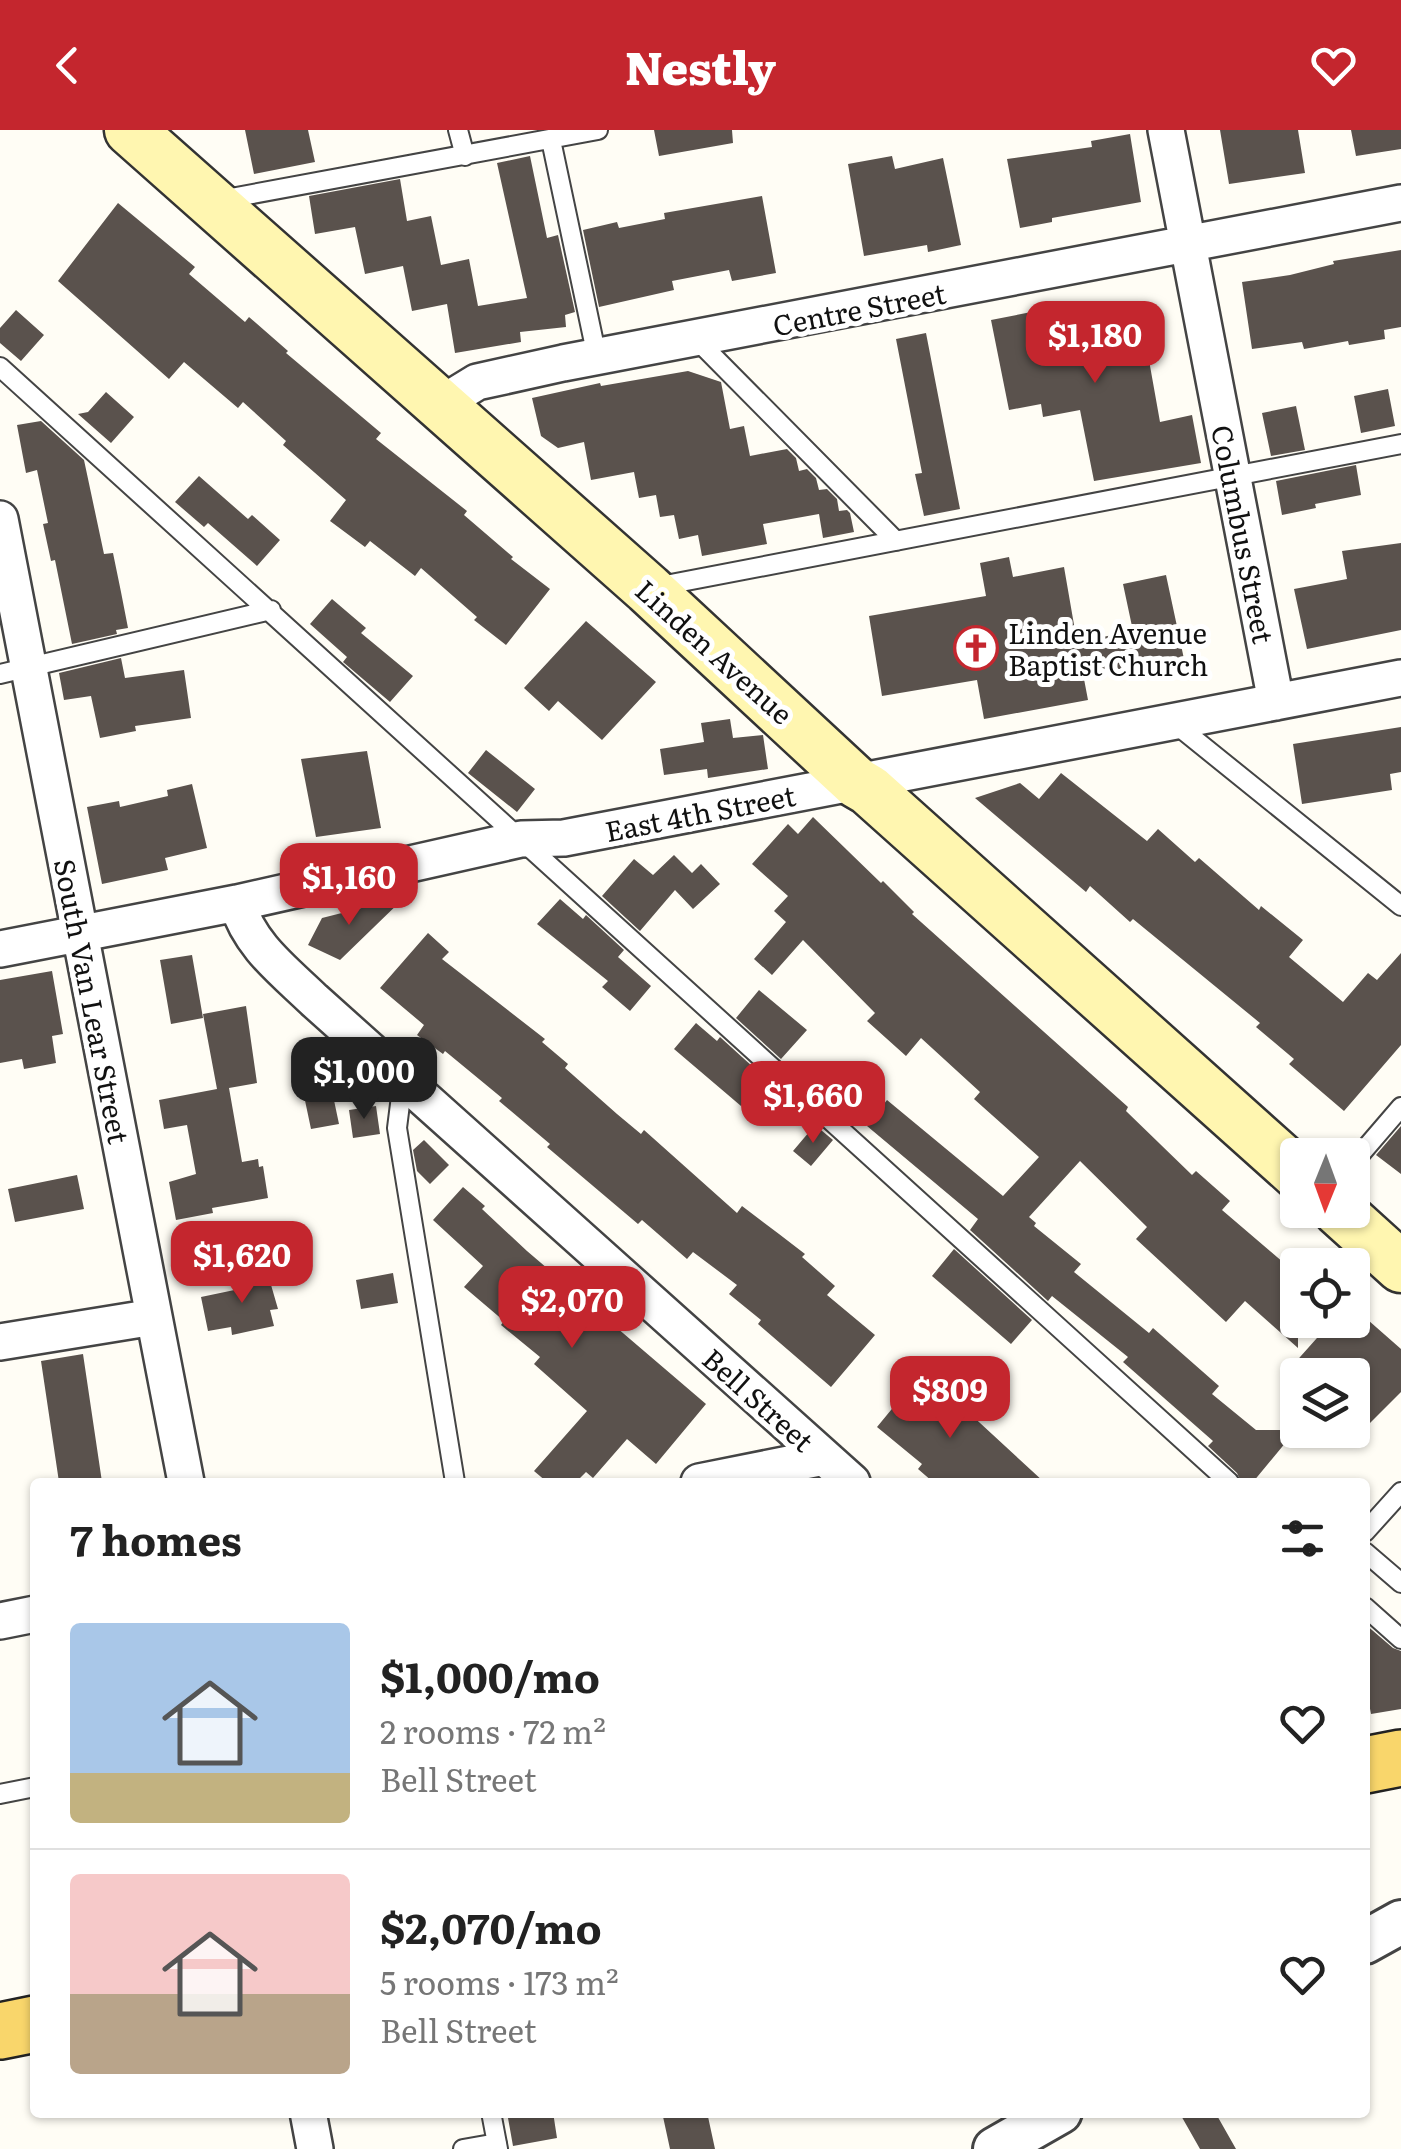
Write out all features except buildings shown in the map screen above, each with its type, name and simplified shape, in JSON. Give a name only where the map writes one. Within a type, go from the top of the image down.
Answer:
[{"type":"main road","name":"Linden Avenue","points":[[130,130],[1280,1158]]},
{"type":"main road","points":[[1358,1228],[1401,1267]]},
{"type":"main road","points":[[1370,1764],[1401,1758]]},
{"type":"main road","points":[[0,2031],[30,2025]]},
{"type":"street","name":"Columbus Street","points":[[1166,130],[1276,702]]},
{"type":"street","name":"Centre Street","points":[[441,404],[478,382],[597,357],[1401,203]]},
{"type":"street","name":"South Van Lear Street","points":[[0,519],[14,671],[80,933],[185,1478]]},
{"type":"street","name":"East 4th Street","points":[[0,949],[237,903],[521,838],[564,838],[1401,678]]},
{"type":"street","name":"Bell Street","points":[[237,903],[256,944],[847,1478]]},
{"type":"street","points":[[0,1342],[154,1316]]},
{"type":"street","points":[[720,1478],[824,1458]]},
{"type":"street","points":[[0,1621],[30,1615]]},
{"type":"street","points":[[1370,1939],[1401,1922]]},
{"type":"street","points":[[309,2118],[316,2149]]},
{"type":"street","points":[[995,2149],[1049,2118]]},
{"type":"lane","points":[[458,130],[465,156]]},
{"type":"lane","points":[[212,201],[598,130]]},
{"type":"lane","points":[[551,140],[597,357]]},
{"type":"lane","points":[[696,340],[896,541]]},
{"type":"lane","points":[[0,367],[1225,1478]]},
{"type":"lane","points":[[648,589],[1401,444]]},
{"type":"lane","points":[[14,671],[270,610]]},
{"type":"lane","points":[[1172,722],[1401,906]]},
{"type":"lane","points":[[403,1080],[397,1128],[454,1478]]},
{"type":"lane","points":[[1370,1143],[1401,1107]]},
{"type":"lane","points":[[1370,1526],[1401,1492]]},
{"type":"lane","points":[[1370,1556],[1401,1583]]},
{"type":"lane","points":[[1370,1611],[1401,1640]]},
{"type":"lane","points":[[0,1794],[30,1788]]},
{"type":"lane","points":[[463,2149],[498,2146],[492,2118]]},
{"type":"place","name":"Linden Avenue Baptist Church","points":[[976,648]]}]
